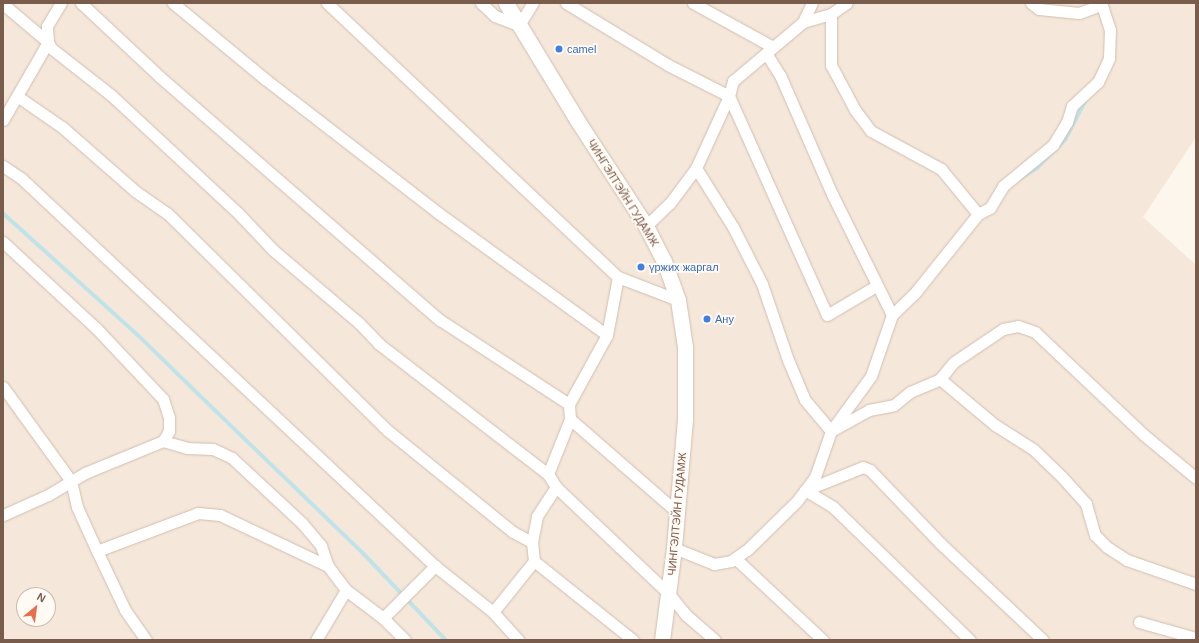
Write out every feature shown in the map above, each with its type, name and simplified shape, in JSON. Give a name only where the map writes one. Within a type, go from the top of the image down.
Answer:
[{"type":"main road","name":"ЧИНГЭЛТЭЙН ГУДАМЖ","points":[[506,3],[576,120],[646,226],[664,261],[678,300],[684,332],[686,380],[678,513],[662,640]]},
{"type":"street","points":[[61,3],[47,26],[48,42],[51,48],[111,95],[238,213],[273,250],[359,323],[379,344],[548,474],[556,487],[669,594],[686,615],[715,640]]},
{"type":"street","points":[[82,3],[160,77],[440,320],[569,404]]},
{"type":"street","points":[[173,3],[265,79],[437,212],[607,335]]},
{"type":"street","points":[[327,3],[618,277],[678,300]]},
{"type":"street","points":[[481,3],[495,16],[519,25],[533,3]]},
{"type":"street","points":[[566,3],[668,65],[729,96],[827,315],[876,286]]},
{"type":"street","points":[[693,3],[769,50],[832,194],[876,286],[892,315]]},
{"type":"street","points":[[803,22],[812,3]]},
{"type":"street","points":[[646,226],[670,203],[696,168],[729,96],[733,81],[803,22],[831,14],[847,3]]},
{"type":"street","points":[[674,548],[714,564],[736,559],[797,501],[815,477],[831,431],[871,376],[892,315],[914,294],[978,214],[990,208],[1003,186],[1053,146],[1067,122],[1072,106],[1098,82],[1109,58],[1110,30],[1101,4],[1079,13],[1039,9],[1031,3]]},
{"type":"street","points":[[3,4],[48,42]]},
{"type":"street","points":[[831,14],[831,65],[855,110],[871,131],[941,169],[978,214]]},
{"type":"street","points":[[3,120],[48,42]]},
{"type":"street","points":[[17,96],[62,127],[135,191],[167,213],[387,430],[513,532],[532,542]]},
{"type":"street","points":[[3,166],[21,178],[435,566],[493,612],[518,640]]},
{"type":"street","points":[[696,168],[733,227],[762,284],[788,360],[805,400],[831,431]]},
{"type":"street","points":[[3,242],[96,328],[163,399],[169,418],[169,431],[163,441],[85,472],[71,481],[3,515]]},
{"type":"street","points":[[548,474],[570,419],[569,404],[607,335],[618,277]]},
{"type":"street","points":[[831,431],[869,410],[894,405],[910,392],[940,379],[954,362],[1003,329],[1018,326],[1035,332],[1144,436],[1196,478]]},
{"type":"street","points":[[940,379],[995,426],[1033,449],[1062,477],[1086,504],[1095,534],[1107,547],[1127,560],[1196,584]]},
{"type":"street","points":[[3,387],[71,481],[77,507],[97,551],[125,610],[146,640]]},
{"type":"street","points":[[570,419],[678,513]]},
{"type":"street","points":[[163,441],[187,448],[213,450],[232,458],[302,523],[321,546],[328,566],[346,590],[383,618],[405,640]]},
{"type":"street","points":[[805,490],[863,467],[870,470],[940,543],[1043,640]]},
{"type":"street","points":[[493,612],[534,561],[532,542],[537,516],[556,487]]},
{"type":"street","points":[[805,490],[833,507],[970,640]]},
{"type":"street","points":[[97,551],[198,513],[207,512],[220,515],[328,566]]},
{"type":"street","points":[[736,559],[823,640]]},
{"type":"street","points":[[534,561],[633,640]]},
{"type":"street","points":[[383,618],[435,566]]},
{"type":"street","points":[[316,640],[346,590]]},
{"type":"street","points":[[1139,622],[1196,638]]},
{"type":"shaded area","points":[[3,3],[1196,3],[1196,137],[1143,217],[1196,265],[1196,640],[3,640]]},
{"type":"waterway","points":[[1018,180],[1037,168],[1065,140],[1087,98]]},
{"type":"waterway","points":[[3,213],[137,334],[364,554],[446,640]]},
{"type":"place","name":"camel","points":[[559,49]]},
{"type":"place","name":"үржих жаргал","points":[[641,267]]},
{"type":"place","name":"Ану","points":[[707,319]]}]
